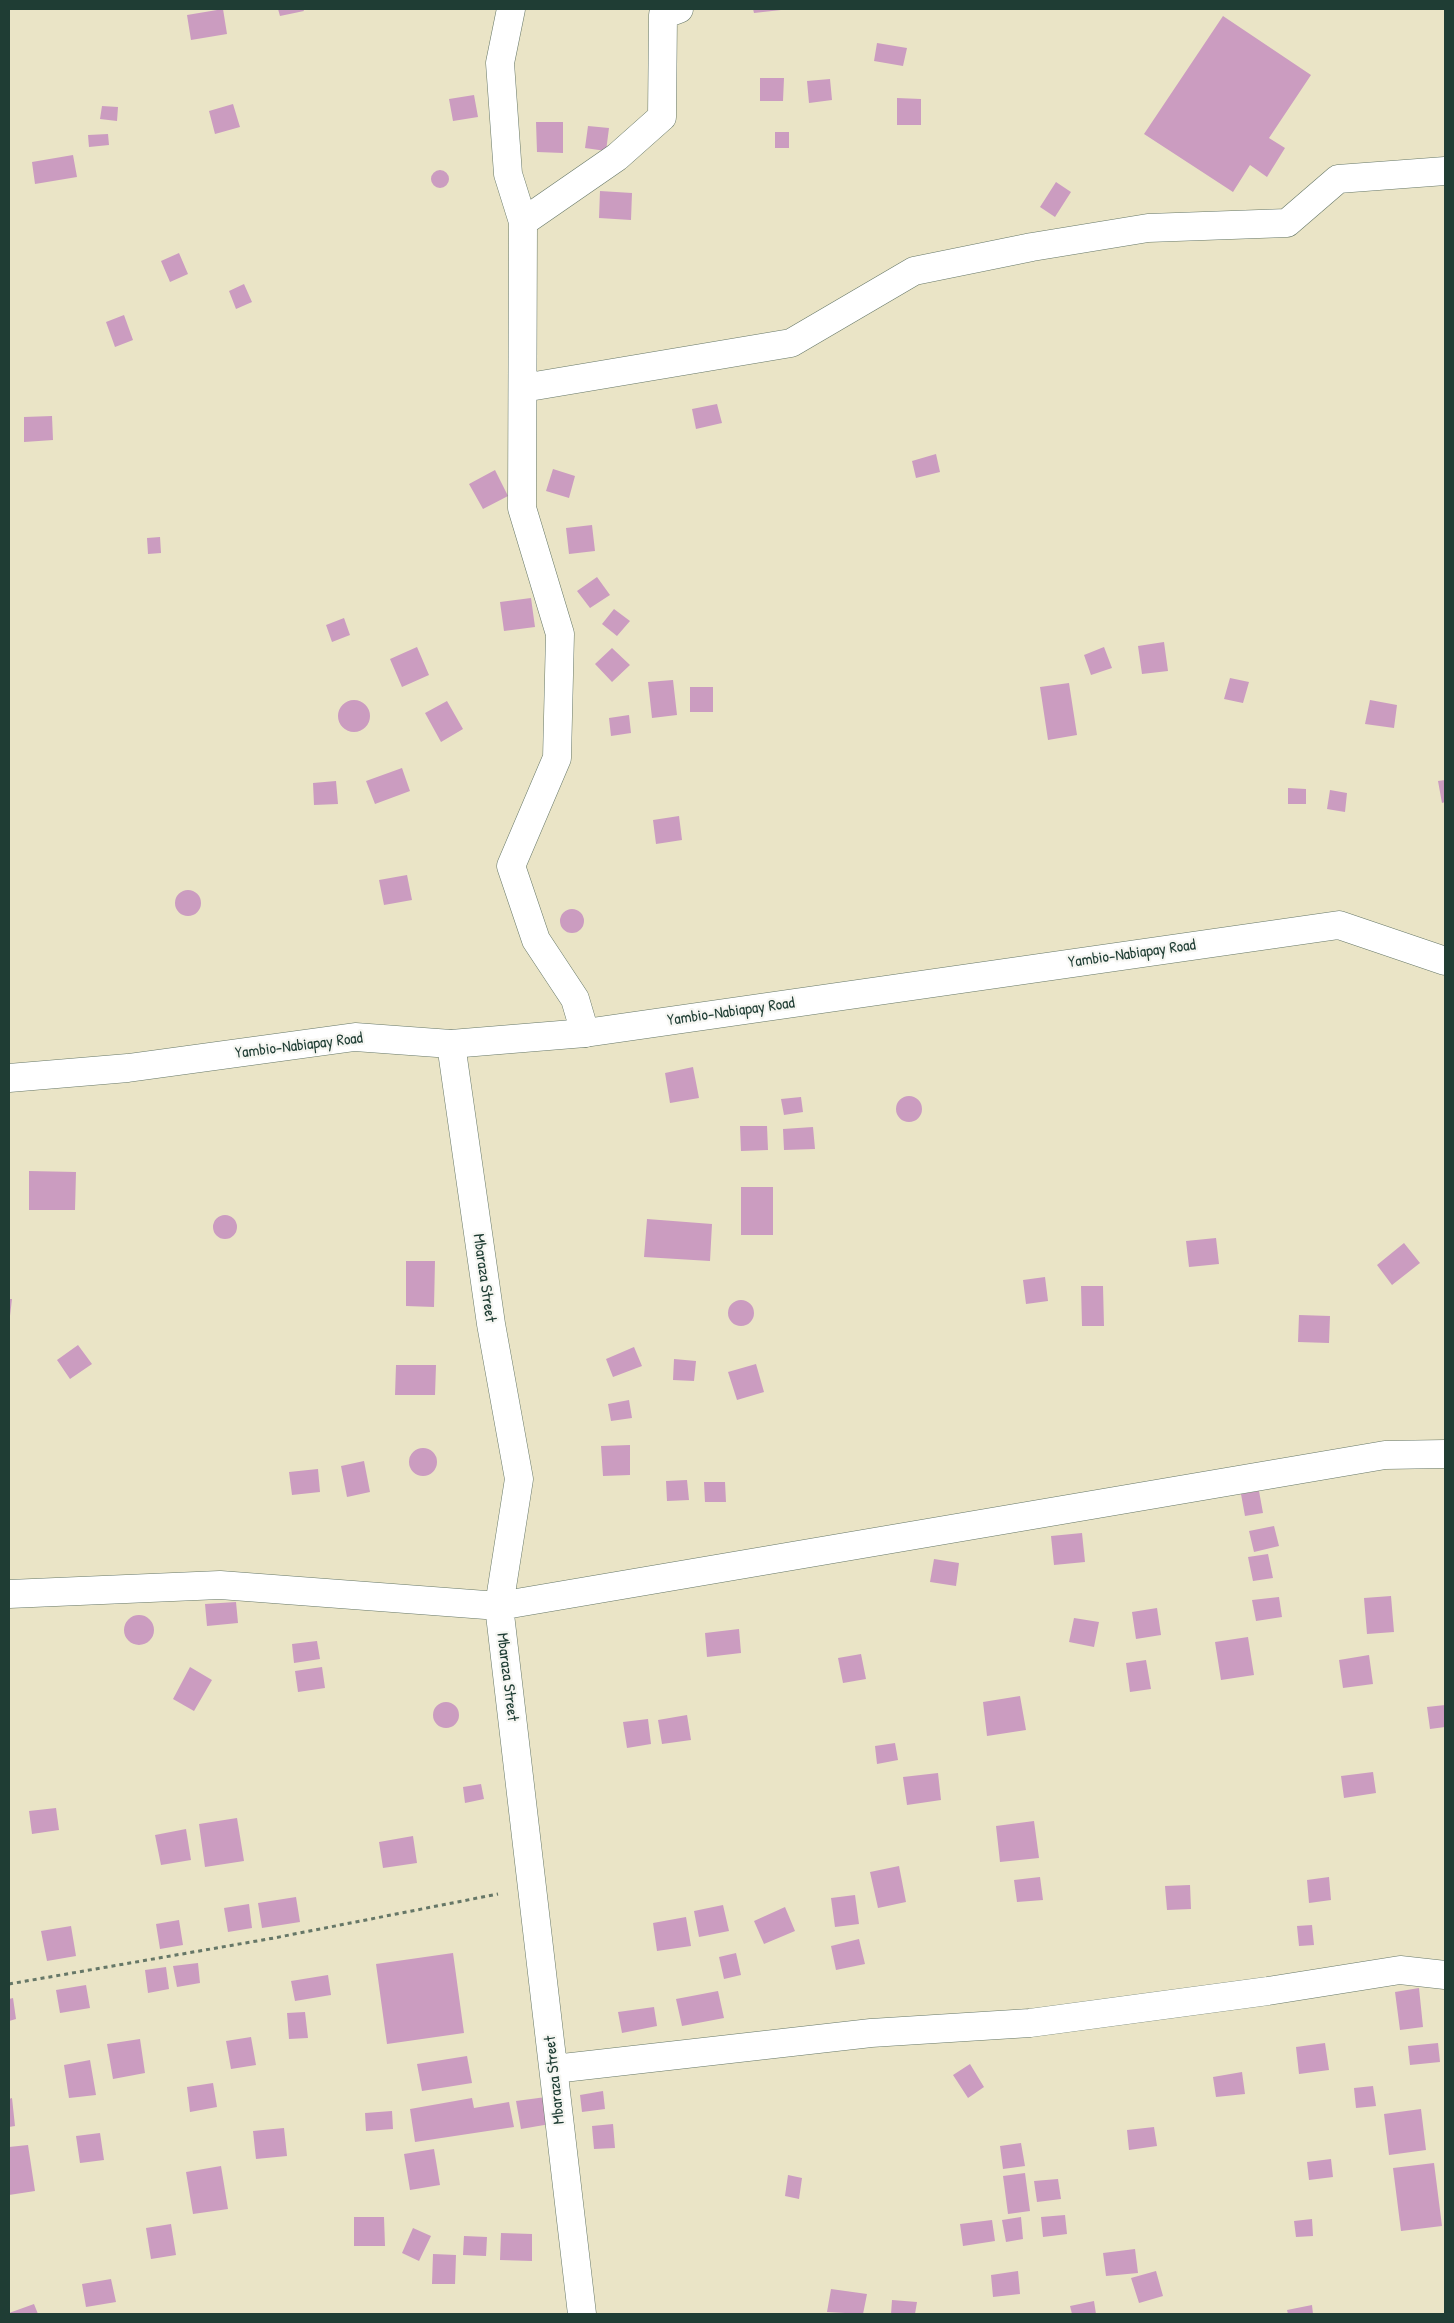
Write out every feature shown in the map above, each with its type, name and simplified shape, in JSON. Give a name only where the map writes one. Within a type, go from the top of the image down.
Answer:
[{"type":"street","points":[[511,9],[500,63],[508,174],[523,222],[522,508],[560,634],[557,758],[511,866],[536,940],[575,1000],[584,1032]]},
{"type":"street","points":[[523,222],[617,157],[662,117],[663,15],[679,9]]},
{"type":"street","points":[[523,388],[791,343],[914,271],[1032,247],[1148,228],[1287,223],[1338,180],[1445,171]]},
{"type":"street","name":"Yambio-Nabiapay Road","points":[[9,1078],[128,1068],[355,1037],[451,1044],[584,1032],[1339,924],[1445,961]]},
{"type":"street","name":"Mbaraza Street","points":[[451,1044],[491,1324],[519,1479],[499,1606],[534,1887],[582,2314]]},
{"type":"street","points":[[9,1594],[220,1585],[499,1606],[1385,1455],[1445,1454]]},
{"type":"street","points":[[554,2069],[871,2033],[1030,2023],[1268,1991],[1400,1970],[1445,1975]]},
{"type":"path","points":[[9,1984],[274,1938],[534,1887]]},
{"type":"building","points":[[223,9],[227,34],[191,40],[187,15]]},
{"type":"building","points":[[278,9],[303,9],[304,11],[280,16]]},
{"type":"building","points":[[753,9],[781,9],[781,10],[754,13]]},
{"type":"building","points":[[1223,16],[1311,75],[1269,138],[1285,148],[1267,177],[1250,165],[1233,192],[1144,134]]},
{"type":"building","points":[[877,43],[907,48],[903,66],[874,61]]},
{"type":"building","points":[[760,78],[784,78],[783,101],[760,101]]},
{"type":"building","points":[[830,79],[832,100],[809,103],[807,81]]},
{"type":"building","points":[[474,95],[478,117],[453,121],[449,99]]},
{"type":"building","points":[[897,98],[921,99],[921,125],[897,125]]},
{"type":"building","points":[[233,104],[240,127],[215,134],[209,111]]},
{"type":"building","points":[[102,106],[118,107],[117,121],[100,119]]},
{"type":"building","points":[[536,122],[563,122],[563,153],[537,152]]},
{"type":"building","points":[[588,126],[609,128],[606,151],[585,148]]},
{"type":"building","points":[[775,132],[789,132],[789,148],[775,148]]},
{"type":"building","points":[[108,134],[109,145],[89,147],[88,135]]},
{"type":"building","points":[[73,155],[77,177],[35,184],[32,162]]},
{"type":"building","points":[[436,170],[444,170],[449,175],[447,186],[436,188],[431,183],[431,175]]},
{"type":"building","points":[[1056,182],[1071,192],[1055,217],[1040,207]]},
{"type":"building","points":[[600,191],[632,193],[631,220],[599,218]]},
{"type":"building","points":[[179,253],[188,274],[170,282],[161,261]]},
{"type":"building","points":[[244,284],[252,302],[236,309],[229,291]]},
{"type":"building","points":[[124,315],[133,340],[115,347],[106,322]]},
{"type":"building","points":[[717,404],[722,423],[696,429],[692,409]]},
{"type":"building","points":[[52,416],[53,440],[24,442],[24,417]]},
{"type":"building","points":[[936,454],[940,472],[916,478],[912,461]]},
{"type":"building","points":[[553,469],[575,476],[569,498],[546,491]]},
{"type":"building","points":[[495,470],[508,496],[483,509],[469,484]]},
{"type":"building","points":[[592,525],[595,551],[569,554],[566,528]]},
{"type":"building","points":[[160,537],[161,553],[148,554],[147,538]]},
{"type":"building","points":[[597,577],[610,595],[590,608],[577,591]]},
{"type":"building","points":[[531,598],[535,627],[504,631],[500,602]]},
{"type":"building","points":[[614,609],[630,621],[617,636],[602,624]]},
{"type":"building","points":[[344,618],[350,635],[332,642],[326,625]]},
{"type":"building","points":[[1164,642],[1168,671],[1142,674],[1138,646]]},
{"type":"building","points":[[417,647],[429,675],[402,687],[390,659]]},
{"type":"building","points":[[1104,647],[1112,668],[1091,675],[1084,655]]},
{"type":"building","points":[[612,648],[630,665],[612,682],[595,664]]},
{"type":"building","points":[[1230,678],[1249,682],[1243,703],[1224,699]]},
{"type":"building","points":[[673,680],[677,715],[652,718],[648,682]]},
{"type":"building","points":[[1069,683],[1077,735],[1048,740],[1040,687]]},
{"type":"building","points":[[690,687],[713,687],[713,712],[690,712]]},
{"type":"building","points":[[354,700],[360,701],[365,705],[369,710],[369,722],[365,727],[360,731],[354,732],[348,731],[343,727],[339,722],[338,716],[339,710],[343,705],[348,701]]},
{"type":"building","points":[[1370,700],[1397,705],[1394,728],[1365,724]]},
{"type":"building","points":[[447,701],[463,729],[441,742],[425,713]]},
{"type":"building","points":[[629,715],[631,733],[611,736],[609,718]]},
{"type":"building","points":[[402,768],[410,791],[375,804],[366,781]]},
{"type":"building","points":[[1445,780],[1445,802],[1442,803],[1438,781]]},
{"type":"building","points":[[336,781],[338,804],[314,805],[313,783]]},
{"type":"building","points":[[1288,788],[1306,789],[1306,804],[1288,804]]},
{"type":"building","points":[[1330,790],[1347,793],[1345,812],[1327,809]]},
{"type":"building","points":[[679,816],[682,840],[656,844],[653,820]]},
{"type":"building","points":[[407,875],[412,900],[384,905],[379,880]]},
{"type":"building","points":[[188,890],[197,894],[201,903],[197,912],[188,916],[179,912],[175,903],[179,894]]},
{"type":"building","points":[[572,909],[581,912],[584,921],[581,930],[572,933],[563,930],[560,921],[563,912]]},
{"type":"building","points":[[693,1067],[699,1098],[670,1103],[665,1073]]},
{"type":"building","points":[[909,1096],[918,1100],[922,1109],[918,1118],[909,1122],[900,1118],[896,1109],[900,1100]]},
{"type":"building","points":[[801,1097],[803,1112],[784,1115],[781,1099]]},
{"type":"building","points":[[740,1126],[767,1126],[768,1150],[741,1151]]},
{"type":"building","points":[[813,1127],[815,1149],[784,1150],[783,1129]]},
{"type":"building","points":[[29,1171],[76,1172],[75,1210],[29,1210]]},
{"type":"building","points":[[741,1187],[773,1187],[773,1235],[741,1235]]},
{"type":"building","points":[[225,1215],[234,1218],[237,1227],[234,1236],[225,1239],[216,1236],[213,1227],[216,1218]]},
{"type":"building","points":[[647,1219],[712,1224],[710,1261],[644,1257]]},
{"type":"building","points":[[1216,1238],[1219,1264],[1189,1267],[1186,1241]]},
{"type":"building","points":[[1404,1243],[1420,1263],[1392,1285],[1377,1265]]},
{"type":"building","points":[[406,1261],[435,1261],[434,1307],[406,1306]]},
{"type":"building","points":[[1045,1277],[1048,1301],[1026,1304],[1023,1280]]},
{"type":"building","points":[[1081,1286],[1103,1286],[1104,1326],[1082,1326]]},
{"type":"building","points":[[9,1299],[12,1299],[10,1316],[9,1316]]},
{"type":"building","points":[[741,1300],[750,1304],[754,1313],[750,1322],[741,1326],[732,1322],[728,1313],[732,1304]]},
{"type":"building","points":[[1299,1315],[1330,1316],[1329,1343],[1298,1342]]},
{"type":"building","points":[[78,1345],[92,1364],[70,1379],[57,1360]]},
{"type":"building","points":[[634,1347],[642,1366],[613,1377],[606,1359]]},
{"type":"building","points":[[674,1359],[696,1361],[694,1381],[673,1380]]},
{"type":"building","points":[[756,1364],[764,1392],[737,1400],[728,1372]]},
{"type":"building","points":[[396,1365],[436,1365],[435,1395],[395,1395]]},
{"type":"building","points":[[629,1400],[632,1418],[611,1421],[608,1404]]},
{"type":"building","points":[[630,1445],[630,1475],[603,1476],[601,1446]]},
{"type":"building","points":[[423,1448],[433,1452],[437,1462],[433,1472],[423,1476],[413,1472],[409,1462],[413,1452]]},
{"type":"building","points":[[364,1461],[370,1492],[347,1497],[341,1466]]},
{"type":"building","points":[[318,1469],[320,1492],[292,1495],[289,1472]]},
{"type":"building","points":[[687,1480],[689,1500],[667,1501],[666,1481]]},
{"type":"building","points":[[704,1482],[725,1482],[726,1502],[705,1502]]},
{"type":"building","points":[[1259,1491],[1263,1513],[1245,1516],[1241,1494]]},
{"type":"building","points":[[1274,1526],[1279,1546],[1254,1552],[1249,1531]]},
{"type":"building","points":[[1082,1533],[1085,1562],[1054,1565],[1051,1536]]},
{"type":"building","points":[[1268,1554],[1273,1578],[1253,1581],[1248,1557]]},
{"type":"building","points":[[934,1559],[959,1563],[956,1586],[930,1582]]},
{"type":"building","points":[[1391,1596],[1394,1632],[1367,1634],[1364,1598]]},
{"type":"building","points":[[1279,1597],[1282,1617],[1256,1621],[1252,1600]]},
{"type":"building","points":[[236,1602],[238,1623],[207,1626],[205,1604]]},
{"type":"building","points":[[1157,1608],[1161,1635],[1136,1639],[1132,1612]]},
{"type":"building","points":[[139,1615],[145,1616],[153,1624],[153,1636],[145,1644],[139,1645],[133,1644],[125,1636],[124,1630],[125,1624],[133,1616]]},
{"type":"building","points":[[1074,1618],[1099,1622],[1094,1647],[1069,1642]]},
{"type":"building","points":[[739,1629],[741,1653],[707,1657],[705,1633]]},
{"type":"building","points":[[1248,1637],[1254,1675],[1221,1680],[1215,1642]]},
{"type":"building","points":[[317,1641],[320,1659],[294,1663],[292,1644]]},
{"type":"building","points":[[861,1654],[866,1679],[843,1683],[838,1658]]},
{"type":"building","points":[[1369,1655],[1373,1684],[1343,1688],[1339,1660]]},
{"type":"building","points":[[1146,1660],[1151,1689],[1130,1692],[1126,1663]]},
{"type":"building","points":[[190,1667],[212,1680],[194,1711],[173,1699]]},
{"type":"building","points":[[322,1667],[325,1688],[298,1692],[295,1671]]},
{"type":"building","points":[[1020,1696],[1026,1730],[987,1736],[983,1702]]},
{"type":"building","points":[[446,1702],[455,1706],[459,1715],[455,1724],[446,1728],[437,1724],[433,1715],[437,1706]]},
{"type":"building","points":[[1445,1705],[1445,1727],[1430,1729],[1427,1707]]},
{"type":"building","points":[[687,1715],[691,1740],[662,1744],[658,1720]]},
{"type":"building","points":[[648,1719],[651,1744],[627,1748],[623,1722]]},
{"type":"building","points":[[895,1743],[898,1760],[877,1764],[875,1746]]},
{"type":"building","points":[[1373,1772],[1376,1793],[1344,1798],[1341,1776]]},
{"type":"building","points":[[938,1773],[941,1800],[907,1805],[903,1777]]},
{"type":"building","points":[[481,1784],[484,1799],[465,1803],[463,1787]]},
{"type":"building","points":[[56,1808],[59,1830],[32,1834],[29,1811]]},
{"type":"building","points":[[237,1818],[244,1861],[205,1867],[199,1824]]},
{"type":"building","points":[[1034,1821],[1039,1858],[1000,1862],[996,1826]]},
{"type":"building","points":[[186,1829],[191,1860],[161,1865],[155,1835]]},
{"type":"building","points":[[413,1836],[417,1863],[383,1868],[379,1842]]},
{"type":"building","points":[[899,1866],[906,1902],[878,1908],[870,1872]]},
{"type":"building","points":[[1040,1877],[1043,1900],[1017,1902],[1014,1880]]},
{"type":"building","points":[[1329,1877],[1331,1900],[1309,1903],[1307,1880]]},
{"type":"building","points":[[1190,1885],[1191,1909],[1167,1910],[1165,1886]]},
{"type":"building","points":[[855,1895],[859,1924],[835,1927],[831,1898]]},
{"type":"building","points":[[296,1897],[300,1922],[262,1928],[258,1903]]},
{"type":"building","points":[[249,1904],[252,1928],[228,1932],[224,1908]]},
{"type":"building","points":[[723,1905],[729,1931],[699,1937],[694,1911]]},
{"type":"building","points":[[785,1907],[795,1931],[764,1944],[754,1921]]},
{"type":"building","points":[[686,1917],[691,1946],[657,1951],[653,1923]]},
{"type":"building","points":[[179,1920],[183,1945],[160,1949],[156,1924]]},
{"type":"building","points":[[1312,1925],[1314,1945],[1299,1946],[1297,1926]]},
{"type":"building","points":[[71,1926],[76,1956],[47,1961],[41,1931]]},
{"type":"building","points":[[859,1939],[865,1964],[836,1970],[831,1946]]},
{"type":"building","points":[[453,1953],[464,2033],[387,2044],[376,1964]]},
{"type":"building","points":[[736,1953],[741,1975],[724,1979],[719,1957]]},
{"type":"building","points":[[198,1963],[200,1983],[177,1987],[173,1966]]},
{"type":"building","points":[[166,1967],[169,1989],[148,1993],[145,1970]]},
{"type":"building","points":[[328,1975],[331,1995],[295,2001],[291,1981]]},
{"type":"building","points":[[86,1985],[90,2008],[60,2013],[56,1990]]},
{"type":"building","points":[[1419,1988],[1423,2027],[1400,2030],[1395,1992]]},
{"type":"building","points":[[718,1991],[724,2018],[682,2026],[676,1999]]},
{"type":"building","points":[[13,1998],[16,2019],[9,2021],[9,1999]]},
{"type":"building","points":[[654,2007],[657,2026],[622,2033],[618,2012]]},
{"type":"building","points":[[305,2012],[308,2038],[289,2039],[287,2013]]},
{"type":"building","points":[[251,2037],[256,2065],[231,2069],[226,2041]]},
{"type":"building","points":[[140,2039],[145,2073],[113,2079],[107,2044]]},
{"type":"building","points":[[1325,2043],[1329,2070],[1299,2074],[1296,2047]]},
{"type":"building","points":[[1438,2043],[1440,2062],[1410,2065],[1408,2046]]},
{"type":"building","points":[[467,2056],[472,2083],[422,2091],[417,2064]]},
{"type":"building","points":[[90,2060],[96,2095],[69,2098],[64,2065]]},
{"type":"building","points":[[970,2064],[984,2087],[968,2098],[953,2075]]},
{"type":"building","points":[[1242,2072],[1245,2094],[1216,2097],[1213,2077]]},
{"type":"building","points":[[213,2083],[217,2107],[190,2112],[187,2087]]},
{"type":"building","points":[[1373,2086],[1376,2106],[1356,2108],[1354,2088]]},
{"type":"building","points":[[603,2091],[605,2109],[582,2112],[580,2095]]},
{"type":"building","points":[[546,2097],[550,2124],[521,2129],[516,2101]]},
{"type":"building","points":[[12,2098],[15,2126],[9,2127],[9,2099]]},
{"type":"building","points":[[472,2098],[474,2108],[509,2102],[514,2127],[415,2142],[410,2109]]},
{"type":"building","points":[[1421,2109],[1426,2150],[1389,2155],[1384,2114]]},
{"type":"building","points":[[392,2111],[393,2129],[366,2131],[365,2113]]},
{"type":"building","points":[[613,2124],[615,2148],[594,2149],[592,2126]]},
{"type":"building","points":[[1154,2127],[1157,2146],[1129,2150],[1127,2130]]},
{"type":"building","points":[[284,2128],[287,2156],[256,2159],[253,2131]]},
{"type":"building","points":[[100,2133],[104,2160],[80,2163],[76,2136]]},
{"type":"building","points":[[1021,2143],[1025,2166],[1003,2169],[1000,2146]]},
{"type":"building","points":[[28,2145],[35,2191],[9,2195],[9,2147]]},
{"type":"building","points":[[434,2149],[440,2185],[410,2190],[404,2154]]},
{"type":"building","points":[[1331,2159],[1333,2177],[1309,2180],[1307,2162]]},
{"type":"building","points":[[1434,2163],[1442,2226],[1401,2231],[1393,2168]]},
{"type":"building","points":[[221,2166],[228,2209],[193,2214],[186,2172]]},
{"type":"building","points":[[1025,2173],[1030,2211],[1008,2214],[1003,2176]]},
{"type":"building","points":[[788,2175],[802,2178],[799,2199],[785,2196]]},
{"type":"building","points":[[1058,2179],[1061,2199],[1037,2202],[1034,2181]]},
{"type":"building","points":[[1065,2215],[1067,2234],[1043,2237],[1041,2217]]},
{"type":"building","points":[[354,2217],[384,2217],[385,2246],[354,2246]]},
{"type":"building","points":[[1021,2217],[1023,2239],[1006,2242],[1002,2220]]},
{"type":"building","points":[[1312,2219],[1313,2236],[1296,2237],[1294,2221]]},
{"type":"building","points":[[992,2220],[995,2241],[963,2246],[960,2224]]},
{"type":"building","points":[[171,2224],[176,2255],[151,2259],[146,2228]]},
{"type":"building","points":[[413,2228],[431,2236],[419,2261],[402,2253]]},
{"type":"building","points":[[501,2233],[532,2234],[532,2261],[500,2260]]},
{"type":"building","points":[[464,2236],[487,2237],[486,2256],[463,2255]]},
{"type":"building","points":[[1135,2249],[1138,2273],[1106,2276],[1103,2253]]},
{"type":"building","points":[[433,2254],[456,2255],[455,2284],[432,2284]]},
{"type":"building","points":[[1018,2271],[1020,2294],[993,2297],[991,2275]]},
{"type":"building","points":[[1156,2271],[1163,2296],[1139,2303],[1131,2278]]},
{"type":"building","points":[[111,2279],[116,2302],[86,2307],[82,2284]]},
{"type":"building","points":[[831,2289],[867,2294],[863,2314],[827,2312]]},
{"type":"building","points":[[892,2300],[917,2302],[915,2314],[891,2314]]},
{"type":"building","points":[[1094,2301],[1096,2314],[1072,2314],[1070,2306]]},
{"type":"building","points":[[34,2304],[38,2314],[9,2314],[9,2313]]},
{"type":"building","points":[[1312,2305],[1313,2314],[1288,2314],[1287,2310]]}]
